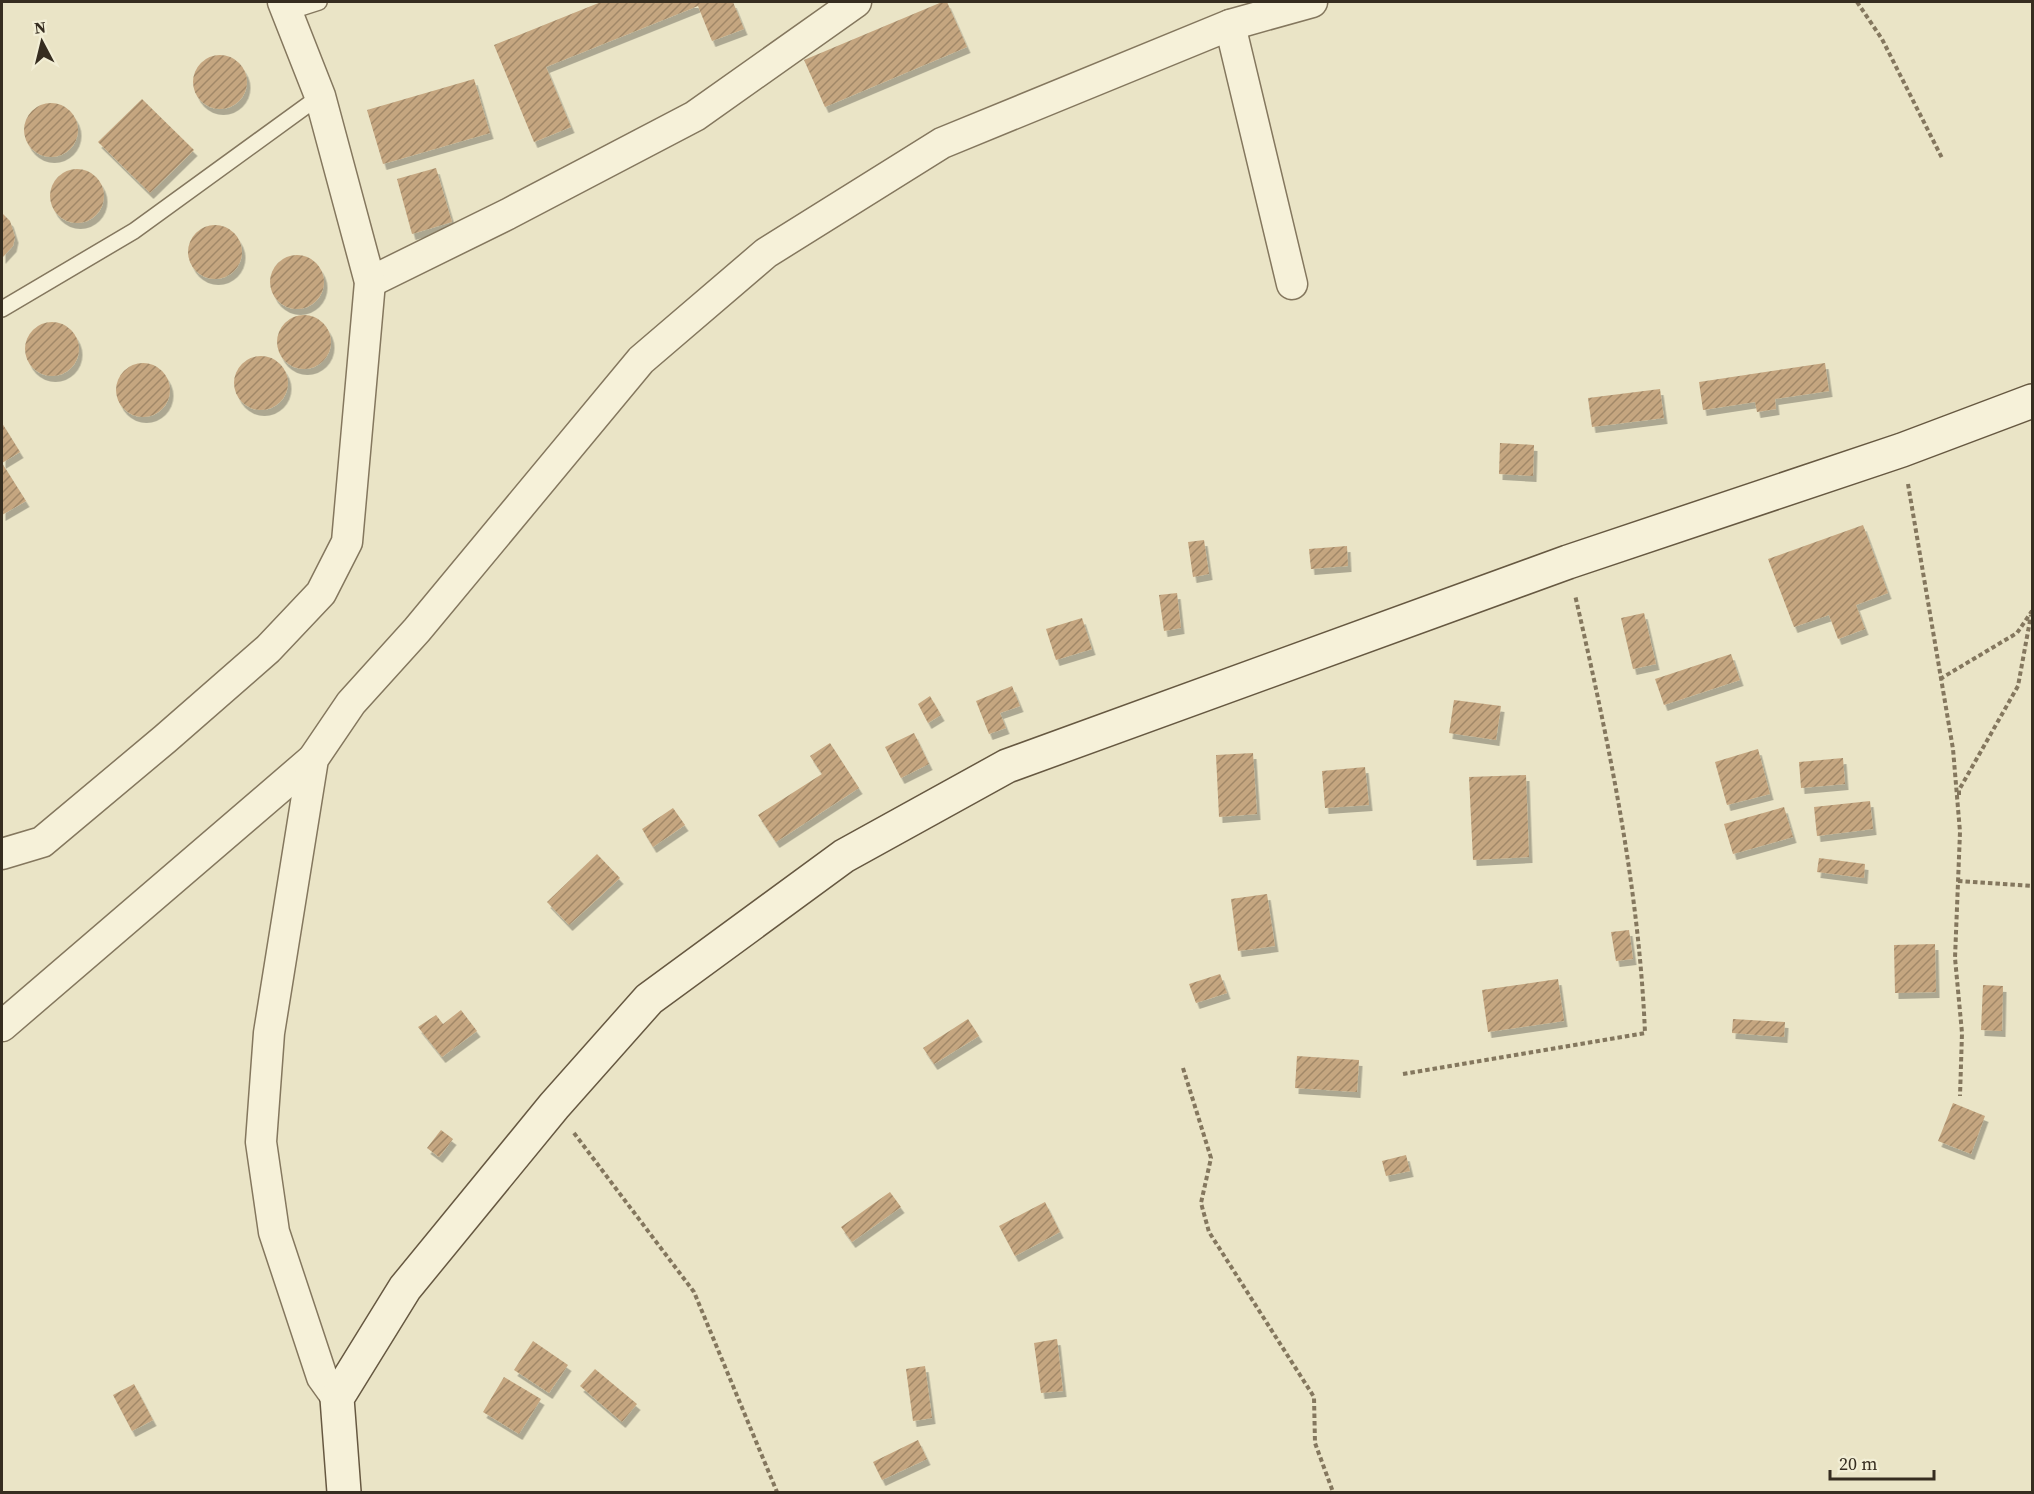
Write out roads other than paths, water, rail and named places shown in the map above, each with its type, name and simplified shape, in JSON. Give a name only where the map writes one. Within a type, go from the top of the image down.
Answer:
[{"type":"main road","points":[[344,1492],[337,1398],[405,1288],[554,1106],[649,999],[844,856],[1007,766],[1568,562],[1902,450],[2032,401]]},
{"type":"street","points":[[370,282],[508,214],[695,116],[856,2]]},
{"type":"street","points":[[2,1026],[313,759],[351,703],[417,630],[641,360],[766,253],[942,143],[1230,25],[1312,2]]},
{"type":"street","points":[[2,854],[42,842],[165,739],[259,656],[321,593],[347,542],[370,282],[320,96],[285,7]]},
{"type":"street","points":[[1230,25],[1292,284]]},
{"type":"street","points":[[313,759],[269,1034],[261,1142],[274,1232],[322,1377],[337,1398]]},
{"type":"lane","points":[[285,7],[319,2]]},
{"type":"lane","points":[[2,309],[134,231],[320,96]]}]
